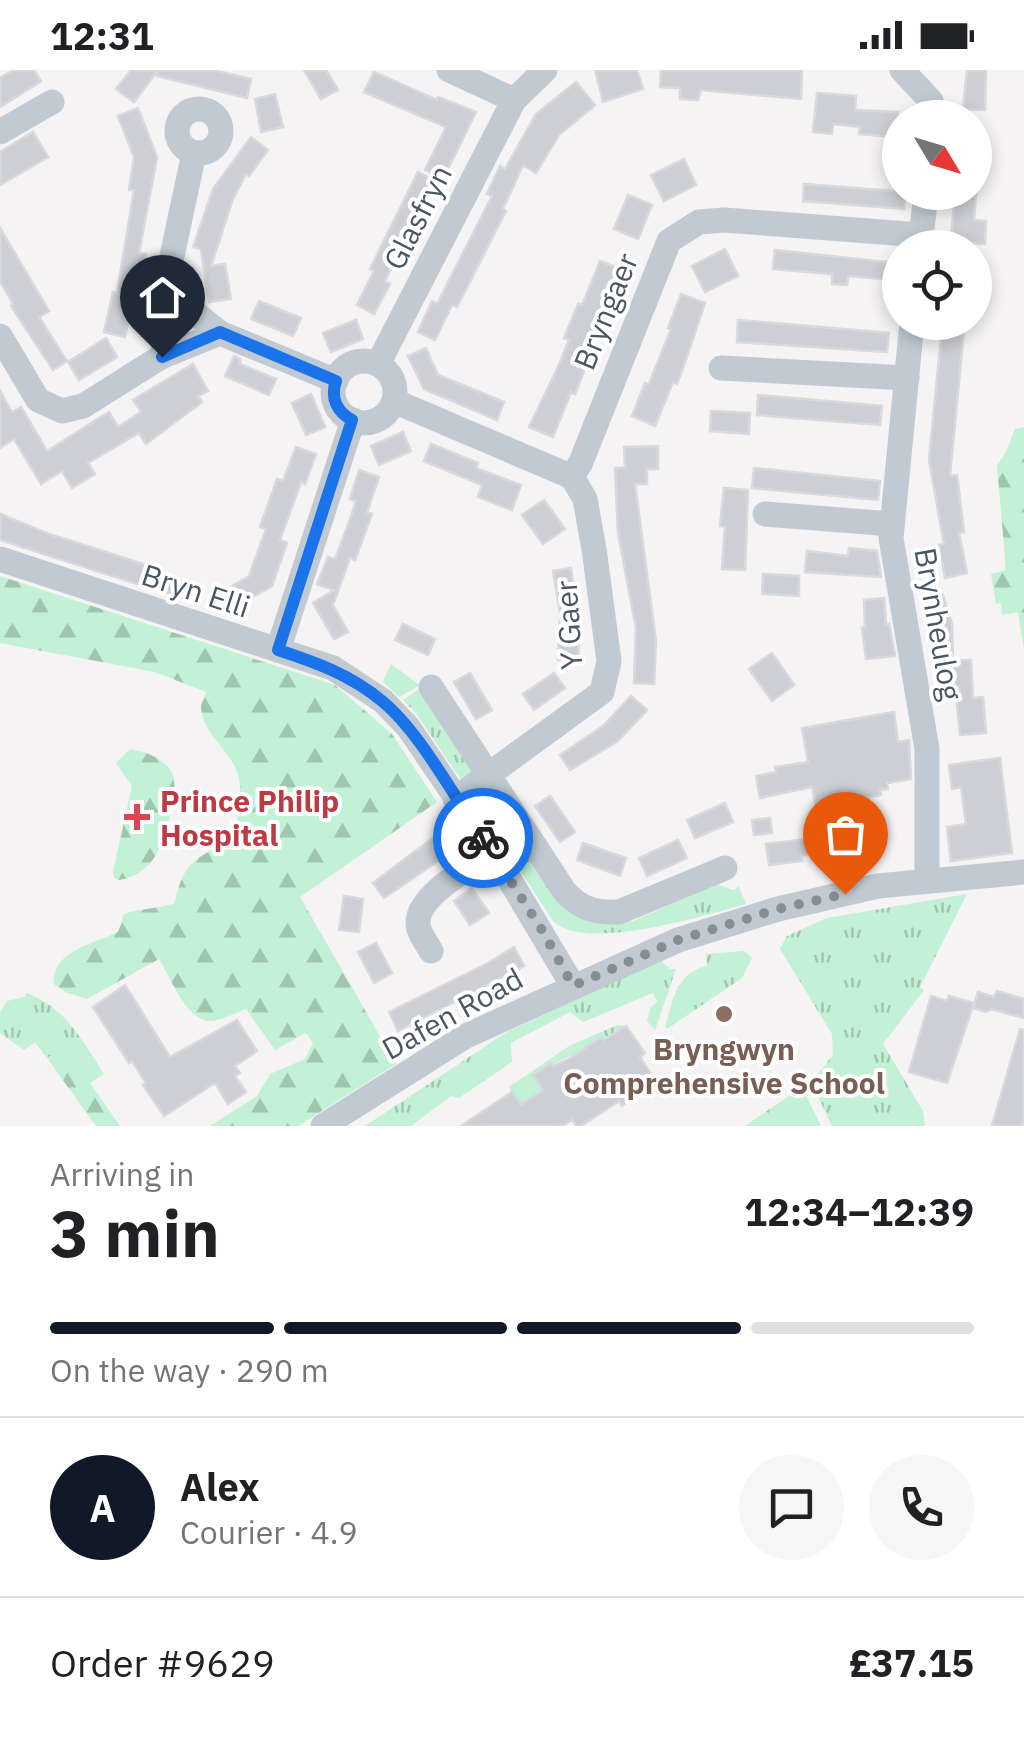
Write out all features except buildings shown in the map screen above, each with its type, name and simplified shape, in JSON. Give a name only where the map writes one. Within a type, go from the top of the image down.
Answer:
[{"type":"street","points":[[448,70],[514,100],[544,70]]},
{"type":"street","points":[[902,70],[930,100]]},
{"type":"street","name":"Glasfryn","points":[[378,364],[514,100]]},
{"type":"street","points":[[0,132],[52,102]]},
{"type":"street","points":[[162,357],[170,308],[164,289],[194,153]]},
{"type":"street","name":"Bryngaer","points":[[572,477],[669,241],[699,222],[724,220],[882,237]]},
{"type":"street","points":[[164,289],[220,332],[336,381]]},
{"type":"street","points":[[0,336],[38,400],[62,411],[83,406],[162,357],[220,332]]},
{"type":"street","name":"Brynheulog","points":[[910,340],[891,538],[928,750],[927,881]]},
{"type":"street","points":[[353,363],[378,364],[393,380],[394,401],[382,418],[361,423],[352,420],[335,402],[336,381],[344,368],[353,363]]},
{"type":"street","points":[[721,368],[906,378]]},
{"type":"street","points":[[394,401],[572,477]]},
{"type":"street","points":[[278,650],[352,420]]},
{"type":"street","name":"Y Gaer","points":[[456,799],[602,692],[609,661],[584,499],[572,477]]},
{"type":"street","points":[[765,514],[892,524]]},
{"type":"street","name":"Bryn Elli","points":[[0,559],[332,668],[383,701],[408,727],[493,852],[573,986]]},
{"type":"street","points":[[432,687],[565,892],[578,906],[600,913],[618,912],[724,868]]},
{"type":"street","points":[[431,951],[418,927],[420,908],[493,852]]},
{"type":"street","name":"Dafen Road","points":[[323,1126],[466,1036],[678,940],[778,909],[878,886],[1024,872]]},
{"type":"green space","points":[[1024,427],[1024,651],[1018,612],[1002,615],[991,574],[1006,570],[997,465],[1015,429]]},
{"type":"green space","points":[[0,576],[335,685],[392,734],[437,802],[300,897],[396,1064],[298,1126],[210,1126],[257,1096],[270,1074],[305,1059],[313,1043],[306,1033],[275,1050],[246,1009],[217,1020],[200,1018],[185,1005],[159,959],[87,999],[54,984],[55,973],[66,956],[118,932],[124,914],[175,903],[186,871],[234,827],[239,777],[203,718],[201,705],[206,692],[155,672],[0,643]]},
{"type":"green space","points":[[391,664],[419,686],[399,697],[383,682]]},
{"type":"green space","points":[[419,689],[474,773],[464,784],[403,700]]},
{"type":"green space","points":[[130,749],[163,762],[173,775],[174,790],[165,833],[150,864],[119,880],[113,872],[132,786],[116,763]]},
{"type":"green space","points":[[488,792],[560,898],[620,922],[633,921],[716,884],[733,890],[739,887],[746,904],[646,929],[618,933],[569,930],[553,921],[472,796]]},
{"type":"green space","points":[[967,894],[920,987],[924,990],[883,1044],[923,1111],[925,1126],[832,1126],[811,1082],[833,1055],[832,1034],[780,949],[787,936],[827,918]]},
{"type":"green space","points":[[744,951],[752,958],[742,978],[665,1027],[677,989],[688,975],[707,966],[706,954]]},
{"type":"green space","points":[[660,960],[676,969],[655,1030],[647,1021],[657,1002],[653,993],[583,1022],[570,1012],[511,1043],[512,1062],[459,1098],[451,1096],[411,1126],[365,1126],[507,1032]]},
{"type":"green space","points":[[26,993],[62,1016],[104,1074],[90,1083],[65,1048],[47,1058],[35,1042],[24,1050],[0,1033],[0,1012],[7,1001],[25,997]]},
{"type":"green space","points":[[617,1025],[626,1026],[583,1049],[575,1064],[569,1056],[534,1074],[543,1090],[521,1105],[509,1087],[569,1046]]},
{"type":"green space","points":[[65,1047],[120,1126],[96,1126],[47,1058]]},
{"type":"green space","points":[[802,1087],[821,1126],[745,1126]]},
{"type":"way so far","points":[[483,838],[573,986],[678,940],[778,909],[845,894]]},
{"type":"place","name":"Prince Philip Hospital","points":[[137,817]]},
{"type":"place","name":"Bryngwyn Comprehensive School","points":[[724,1014]]},
{"type":"route","points":[[162,357],[220,332],[336,381],[335,402],[352,420],[278,650],[332,668],[383,701],[408,727],[483,838]]}]
